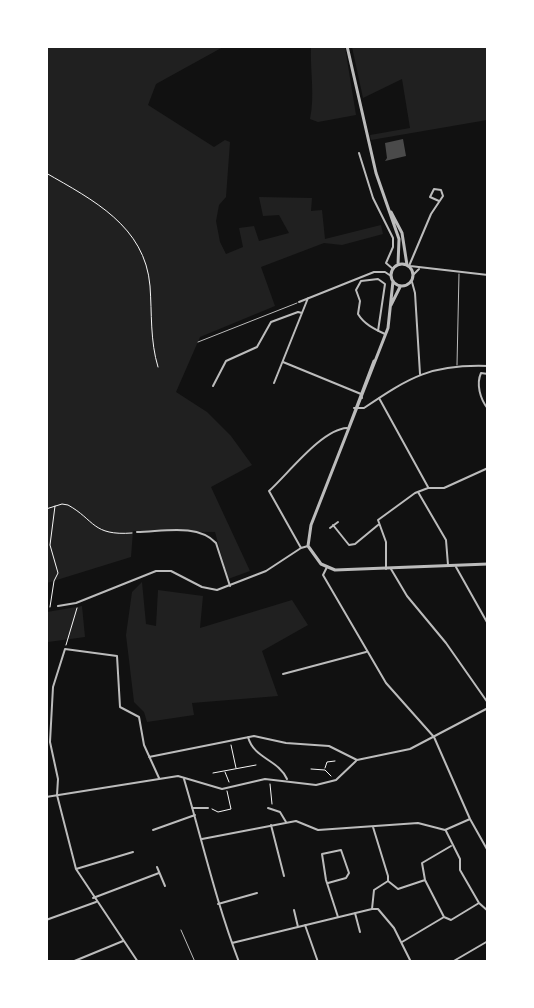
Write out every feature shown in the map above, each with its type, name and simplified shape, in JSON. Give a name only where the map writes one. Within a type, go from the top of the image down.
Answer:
[{"type":"street","points":[[347,46],[366,137],[399,242],[398,265]]},
{"type":"street","points":[[359,153],[373,198],[393,238],[393,247],[386,263],[393,269]]},
{"type":"street","points":[[409,266],[443,194],[438,188],[431,191],[435,208]]},
{"type":"street","points":[[384,200],[402,233],[409,266],[414,274]]},
{"type":"street","points":[[433,200],[439,201]]},
{"type":"street","points":[[391,276],[393,269],[398,265],[488,275]]},
{"type":"street","points":[[420,374],[415,293],[412,282],[414,274],[422,269]]},
{"type":"street","points":[[298,302],[374,272],[385,272],[391,276],[393,281],[386,334],[360,394],[356,416],[349,428]]},
{"type":"street","points":[[378,331],[385,284],[378,279],[361,281],[356,287],[360,302],[358,314],[378,331],[386,334]]},
{"type":"street","points":[[393,281],[401,286]]},
{"type":"street","points":[[390,307],[401,286],[412,282]]},
{"type":"street","points":[[274,383],[308,298]]},
{"type":"street","points":[[213,387],[226,361],[257,347],[272,322],[298,312],[302,313]]},
{"type":"street","points":[[381,346],[311,525],[309,546],[315,558],[327,567],[339,570],[488,564]]},
{"type":"street","points":[[283,362],[360,394],[362,398]]},
{"type":"street","points":[[356,409],[420,374],[457,365],[487,366],[487,374],[480,373],[478,381],[482,401],[488,409]]},
{"type":"street","points":[[379,398],[428,488]]},
{"type":"street","points":[[302,548],[270,491],[317,444],[342,428],[349,428]]},
{"type":"street","points":[[488,468],[444,488],[428,488],[418,492],[378,520],[386,542],[388,569],[446,643],[488,703]]},
{"type":"street","points":[[418,492],[446,540],[448,567]]},
{"type":"street","points":[[330,528],[338,522]]},
{"type":"street","points":[[333,525],[346,543],[352,545],[378,525]]},
{"type":"street","points":[[137,532],[190,531],[211,539],[216,543],[230,586]]},
{"type":"street","points":[[58,606],[79,602],[156,572],[171,571],[210,591],[230,586],[266,571],[309,546]]},
{"type":"street","points":[[327,567],[323,575],[366,652],[390,689],[434,737],[470,819],[488,851]]},
{"type":"street","points":[[456,567],[488,624]]},
{"type":"street","points":[[138,962],[93,898],[76,869],[57,795],[58,779],[48,742],[53,687],[65,649],[117,656],[120,707],[140,717],[144,745],[159,778]]},
{"type":"street","points":[[283,674],[366,652]]},
{"type":"street","points":[[46,797],[178,776],[214,788],[226,788],[269,779],[316,785],[336,780],[357,760],[410,749],[488,708]]},
{"type":"street","points":[[149,757],[248,737],[329,746],[357,760]]},
{"type":"street","points":[[248,737],[255,751],[280,767],[287,780]]},
{"type":"street","points":[[184,779],[218,904],[239,962]]},
{"type":"street","points":[[192,808],[208,808]]},
{"type":"street","points":[[270,808],[280,812],[286,822]]},
{"type":"street","points":[[153,830],[195,815]]},
{"type":"street","points":[[202,839],[296,821],[318,830],[418,823],[445,830],[470,819]]},
{"type":"street","points":[[271,825],[284,876]]},
{"type":"street","points":[[373,826],[388,881],[398,889],[425,880]]},
{"type":"street","points":[[445,830],[451,846],[460,859],[460,870],[479,903],[488,911]]},
{"type":"street","points":[[451,846],[422,863],[425,880],[444,917],[451,920],[479,903]]},
{"type":"street","points":[[328,882],[346,878],[349,873],[341,850],[322,854],[328,882],[338,917]]},
{"type":"street","points":[[76,869],[133,852]]},
{"type":"street","points":[[157,867],[165,886]]},
{"type":"street","points":[[93,898],[159,873]]},
{"type":"street","points":[[372,909],[374,890],[388,881]]},
{"type":"street","points":[[218,904],[257,893]]},
{"type":"street","points":[[46,920],[96,902]]},
{"type":"street","points":[[232,943],[378,909],[402,942],[411,962]]},
{"type":"street","points":[[294,910],[298,927]]},
{"type":"street","points":[[356,913],[360,932]]},
{"type":"street","points":[[402,942],[444,917]]},
{"type":"street","points":[[305,925],[318,962]]},
{"type":"street","points":[[72,962],[123,942]]},
{"type":"street","points":[[452,962],[488,942]]},
{"type":"street","points":[[462,956],[464,962]]},
{"type":"lane","points":[[457,365],[459,272]]},
{"type":"lane","points":[[198,342],[298,302]]},
{"type":"lane","points":[[181,930],[195,962]]},
{"type":"path","points":[[46,173],[113,214],[141,251],[150,285],[154,350],[158,368]]},
{"type":"path","points":[[46,509],[68,505],[87,521],[109,532],[137,532]]},
{"type":"path","points":[[50,607],[54,581],[58,573],[50,545],[55,506]]},
{"type":"path","points":[[65,649],[79,602]]},
{"type":"path","points":[[230,741],[237,769]]},
{"type":"path","points":[[325,770],[327,762],[335,761]]},
{"type":"path","points":[[213,773],[256,765]]},
{"type":"path","points":[[311,769],[325,770],[336,780]]},
{"type":"path","points":[[225,771],[230,787]]},
{"type":"path","points":[[269,779],[270,808]]},
{"type":"path","points":[[208,808],[218,813],[231,809],[226,788]]},
{"type":"shaded area","points":[[47,47],[223,47],[156,84],[148,105],[214,147],[225,140],[230,142],[226,197],[219,205],[216,221],[220,242],[226,254],[243,247],[239,228],[254,226],[259,241],[289,233],[279,215],[263,216],[259,197],[312,198],[311,211],[322,210],[325,239],[381,225],[383,234],[342,245],[324,243],[261,267],[275,306],[200,337],[176,392],[207,412],[231,436],[252,465],[211,487],[250,571],[228,579],[215,532],[133,531],[131,557],[47,583]]},
{"type":"shaded area","points":[[311,47],[345,47],[356,115],[318,122],[310,119]]},
{"type":"shaded area","points":[[352,47],[487,47],[487,120],[371,140],[370,135],[410,128],[402,79],[363,98]]},
{"type":"shaded area","points":[[142,582],[146,624],[156,626],[158,590],[203,596],[200,628],[292,600],[308,625],[262,651],[278,696],[192,703],[194,715],[147,722],[144,712],[134,702],[126,635],[132,592]]},
{"type":"shaded area","points":[[82,606],[85,637],[48,642],[47,645],[47,612]]},
{"type":"building","points":[[403,139],[406,156],[385,161],[387,158],[385,143]]}]
